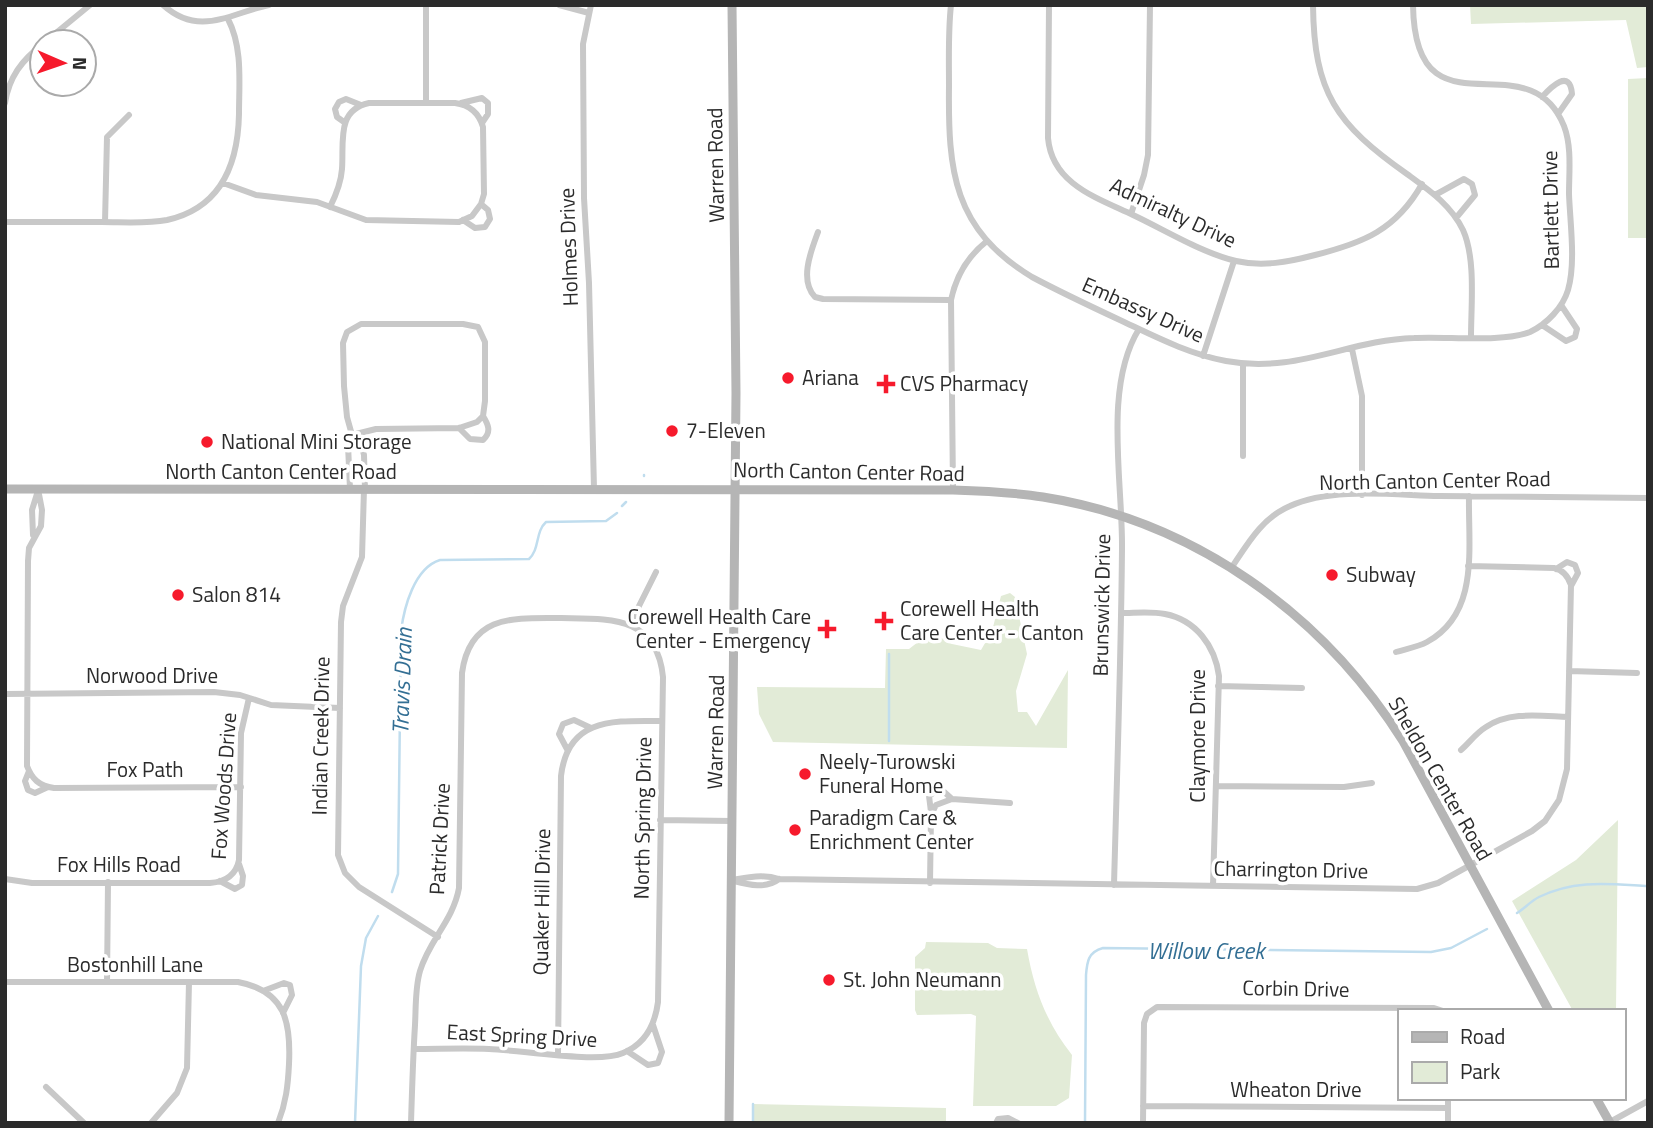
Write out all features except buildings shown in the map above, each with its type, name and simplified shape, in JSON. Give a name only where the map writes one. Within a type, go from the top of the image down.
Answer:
[{"type":"main road","name":"Warren Road","points":[[729,1123],[736,488],[732,5]]},
{"type":"main road","name":"North Canton Center Road","points":[[5,489],[736,488],[1002,492],[1042,497],[1120,515],[1180,539],[1232,567]]},
{"type":"main road","name":"Sheldon Center Road","points":[[1232,567],[1302,620],[1369,692],[1403,741],[1548,1009]]},
{"type":"main road","points":[[1597,1100],[1610,1123]]},
{"type":"street","points":[[62,28],[90,5]]},
{"type":"street","points":[[163,5],[194,21],[213,22],[269,5]]},
{"type":"street","points":[[425,103],[426,5]]},
{"type":"street","points":[[559,5],[589,13]]},
{"type":"street","name":"Holmes Drive","points":[[591,5],[583,44],[583,154],[594,489]]},
{"type":"street","name":"Embassy Drive","points":[[950,5],[948,129],[950,158],[962,201],[972,221],[987,241],[1010,263],[1032,277],[1139,329],[1203,356],[1243,364],[1287,363],[1401,338],[1511,337],[1530,332],[1550,318]]},
{"type":"street","name":"Admiralty Drive","points":[[1049,5],[1048,138],[1052,158],[1059,172],[1072,184],[1130,214],[1234,261],[1282,263],[1359,243],[1380,232],[1411,202],[1422,184]]},
{"type":"street","points":[[1130,214],[1148,155],[1150,5]]},
{"type":"street","points":[[1313,5],[1317,59],[1325,88],[1337,111],[1363,142],[1435,195],[1456,218],[1466,238],[1469,253],[1471,337]]},
{"type":"street","name":"Bartlett Drive","points":[[1413,5],[1417,46],[1424,60],[1436,73],[1456,82],[1524,87],[1542,97],[1558,114],[1569,147],[1570,271],[1568,289],[1550,318]]},
{"type":"street","points":[[5,222],[154,222],[176,218],[200,205],[223,183],[234,158],[238,132],[238,58],[233,29],[228,19]]},
{"type":"street","points":[[5,103],[10,84],[28,56]]},
{"type":"street","points":[[1542,97],[1557,82],[1565,81],[1569,84],[1572,94],[1558,114]]},
{"type":"street","points":[[330,207],[341,178],[344,122],[349,113],[361,105],[459,103],[482,98],[488,103],[488,114],[482,123]]},
{"type":"street","points":[[344,122],[337,117],[335,110],[339,102],[346,99],[361,105]]},
{"type":"street","points":[[223,183],[256,195],[307,200],[374,221],[463,220],[476,212],[484,194],[482,123],[475,112],[459,103]]},
{"type":"street","points":[[105,222],[107,137],[129,115]]},
{"type":"street","points":[[1435,195],[1464,179],[1472,184],[1475,195],[1456,218]]},
{"type":"street","points":[[463,220],[475,228],[485,227],[490,219],[488,210],[481,204]]},
{"type":"street","points":[[818,232],[808,259],[808,286],[815,297],[951,300]]},
{"type":"street","points":[[953,490],[951,300],[963,267],[987,241]]},
{"type":"street","points":[[1203,356],[1234,261]]},
{"type":"street","points":[[1542,325],[1566,341],[1575,337],[1577,329],[1560,305]]},
{"type":"street","points":[[350,489],[348,445],[352,435],[345,402],[344,343],[350,329],[361,324],[463,324],[478,327],[485,342],[483,416],[489,430],[483,440],[470,439],[459,428]]},
{"type":"street","name":"Brunswick Drive","points":[[1114,886],[1122,538],[1120,380],[1126,353],[1139,329]]},
{"type":"street","points":[[1352,349],[1362,396],[1362,495]]},
{"type":"street","points":[[1243,364],[1243,456]]},
{"type":"street","points":[[352,435],[376,429],[459,428],[470,426],[483,416]]},
{"type":"street","name":"Indian Creek Drive","points":[[352,435],[361,443],[364,489],[362,557],[342,613],[337,848],[341,865],[359,887],[438,937]]},
{"type":"street","name":"Fox Path","points":[[38,489],[32,510],[33,537],[28,561],[29,771],[25,780],[28,790],[35,793],[48,787],[241,787]]},
{"type":"street","name":"North Canton Center Road","points":[[1232,567],[1259,529],[1283,509],[1317,498],[1362,495],[1648,498]]},
{"type":"street","points":[[1396,652],[1424,644],[1449,626],[1462,606],[1467,585],[1469,496]]},
{"type":"street","name":"Charrington Drive","points":[[732,880],[751,877],[930,883],[1417,889],[1438,883],[1532,831],[1553,810],[1562,793],[1566,779],[1571,586],[1578,573],[1575,565],[1567,562],[1556,569],[1565,574],[1571,586]]},
{"type":"street","points":[[1468,566],[1556,569]]},
{"type":"street","points":[[630,624],[656,572]]},
{"type":"street","name":"Claymore Drive","points":[[1121,613],[1167,614],[1192,626],[1204,637],[1213,652],[1218,668],[1213,886]]},
{"type":"street","name":"Patrick Drive","points":[[411,1123],[418,978],[425,957],[453,910],[459,888],[462,673],[469,646],[494,623],[516,618],[607,618],[630,624]]},
{"type":"street","name":"North Spring Drive","points":[[630,624],[648,638],[660,659],[663,677],[658,1002],[653,1025],[641,1042]]},
{"type":"street","points":[[1569,671],[1637,673]]},
{"type":"street","points":[[1218,686],[1302,688]]},
{"type":"street","name":"Norwood Drive","points":[[5,694],[214,692],[271,705],[340,708]]},
{"type":"street","name":"Fox Woods Drive","points":[[231,876],[239,864],[241,733],[249,698]]},
{"type":"street","points":[[1461,750],[1484,728],[1506,718],[1568,717]]},
{"type":"street","name":"Quaker Hill Drive","points":[[558,1054],[561,776],[568,751],[559,734],[563,724],[574,720],[591,727],[611,721],[662,721]]},
{"type":"street","points":[[568,751],[577,738],[591,727]]},
{"type":"street","points":[[29,771],[36,781],[48,787]]},
{"type":"street","points":[[1216,786],[1344,787],[1371,783]]},
{"type":"street","points":[[930,883],[929,796],[942,790],[951,799]]},
{"type":"street","points":[[931,812],[940,802],[951,799],[1010,803]]},
{"type":"street","points":[[660,820],[732,821]]},
{"type":"street","points":[[220,881],[235,889],[242,885],[243,876],[239,864]]},
{"type":"street","name":"Fox Hills Road","points":[[5,879],[32,883],[108,883],[220,881],[231,876]]},
{"type":"street","points":[[107,982],[108,883]]},
{"type":"street","name":"Bostonhill Lane","points":[[5,982],[238,982],[263,991],[275,1000],[283,1013]]},
{"type":"street","points":[[151,1123],[177,1093],[187,1068],[189,982]]},
{"type":"street","name":"Bostonhill Lane","points":[[263,991],[284,983],[290,985],[292,995],[283,1013]]},
{"type":"street","name":"Corbin Drive","points":[[1143,1106],[1144,1023],[1149,1011],[1157,1007],[1437,1009]]},
{"type":"street","points":[[278,1123],[288,1087],[290,1038],[283,1013]]},
{"type":"street","name":"North Spring Drive","points":[[653,1025],[662,1052],[658,1063]]},
{"type":"street","name":"East Spring Drive","points":[[414,1049],[488,1049],[601,1058],[627,1051],[641,1042]]},
{"type":"street","name":"East Spring Drive","points":[[627,1051],[649,1065],[658,1063]]},
{"type":"street","points":[[46,1087],[84,1123]]},
{"type":"street","points":[[1448,1100],[1448,1123]]},
{"type":"street","points":[[1610,1123],[1648,1101]]},
{"type":"street","points":[[1143,1106],[1143,1123]]},
{"type":"street","name":"Wheaton Drive","points":[[1143,1106],[1448,1108]]},
{"type":"street","points":[[996,1123],[998,1119],[1008,1118],[1018,1123]]},
{"type":"green space","points":[[1470,5],[1648,5],[1648,67],[1637,68],[1626,20],[1471,24]]},
{"type":"green space","points":[[1648,78],[1648,238],[1628,238],[1628,79]]},
{"type":"green space","points":[[1010,593],[1015,597],[1027,654],[1016,691],[1018,712],[1027,712],[1036,726],[1068,670],[1067,748],[773,742],[759,714],[757,687],[885,688],[886,649],[909,649],[931,632],[952,644],[981,650],[992,631],[1001,596]]},
{"type":"green space","points":[[1618,820],[1616,1009],[1572,1009],[1512,901],[1576,860]]},
{"type":"green space","points":[[926,942],[988,943],[997,948],[1027,949],[1042,1005],[1072,1055],[1069,1098],[1056,1106],[973,1106],[976,1016],[917,1015],[915,1010],[915,957],[925,948]]},
{"type":"green space","points":[[753,1104],[946,1108],[946,1123],[753,1123]]},
{"type":"waterway","name":"Travis Drain","points":[[622,506],[626,502]]},
{"type":"waterway","name":"Travis Drain","points":[[392,892],[398,874],[401,631],[408,601],[417,580],[431,564],[440,560],[529,559],[546,522],[606,521],[617,513]]},
{"type":"waterway","points":[[889,654],[889,741]]},
{"type":"waterway","name":"Willow Creek","points":[[1517,913],[1533,900],[1566,887],[1593,884],[1648,886]]},
{"type":"waterway","name":"Travis Drain","points":[[355,1123],[361,966],[366,938],[378,916]]},
{"type":"waterway","name":"Willow Creek","points":[[1085,1123],[1086,975],[1089,958],[1098,950],[1431,952],[1451,948],[1487,929]]},
{"type":"waterway","points":[[753,1104],[753,1123]]},
{"type":"place","name":"Ariana","points":[[788,378]]},
{"type":"place","name":"CVS Pharmacy","points":[[886,384]]},
{"type":"place","name":"7-Eleven","points":[[672,431]]},
{"type":"place","name":"National Mini Storage","points":[[207,442]]},
{"type":"place","name":"Subway","points":[[1332,575]]},
{"type":"place","name":"Salon 814","points":[[178,595]]},
{"type":"place","name":"Corewell Health Care Center - Canton","points":[[884,621]]},
{"type":"place","name":"Corewell Health Care Center - Emergency","points":[[827,629]]},
{"type":"place","name":"Neely-Turowski Funeral Home","points":[[805,774]]},
{"type":"place","name":"Paradigm Care & Enrichment Center","points":[[795,830]]},
{"type":"place","name":"St. John Neumann","points":[[829,980]]}]
